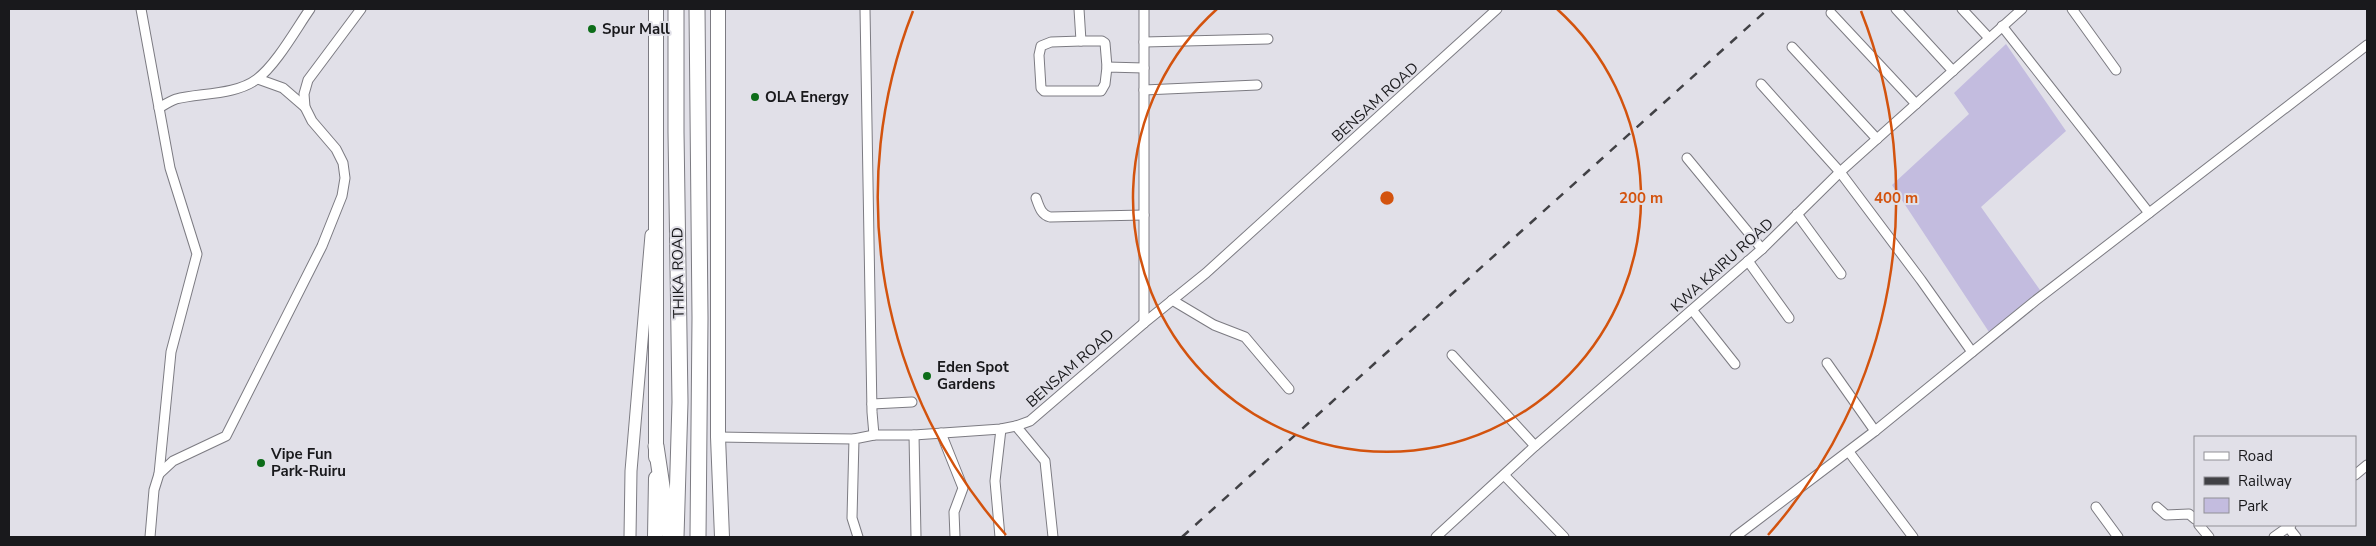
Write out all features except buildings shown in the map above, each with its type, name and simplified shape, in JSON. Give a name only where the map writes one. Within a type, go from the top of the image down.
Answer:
[{"type":"highway","name":"THIKA ROAD","points":[[676,9],[680,402],[676,537]]},
{"type":"highway","name":"THIKA ROAD","points":[[697,9],[700,318],[698,537]]},
{"type":"highway","points":[[656,446],[669,537]]},
{"type":"main road","name":"THIKA ROAD","points":[[655,537],[658,211],[656,9]]},
{"type":"main road","points":[[718,9],[718,437],[722,537]]},
{"type":"street","points":[[141,9],[170,168],[197,254],[171,352],[159,474],[154,490],[150,537]]},
{"type":"street","points":[[159,108],[175,100],[201,97],[233,89],[258,79],[281,52],[310,9]]},
{"type":"street","points":[[159,474],[173,461],[226,436],[322,246],[342,196],[345,178],[343,163],[336,149],[312,121],[305,107],[304,94],[308,80],[361,9]]},
{"type":"street","points":[[865,9],[874,435]]},
{"type":"street","points":[[1079,9],[1081,42]]},
{"type":"street","points":[[1144,9],[1144,323]]},
{"type":"street","name":"BENSAM ROAD","points":[[718,437],[854,439],[874,435],[914,435],[1001,428],[1016,426],[1030,421],[1144,323],[1206,273],[1497,9]]},
{"type":"street","points":[[1896,9],[1953,71]]},
{"type":"street","points":[[1962,9],[1989,38]]},
{"type":"street","name":"KWA KAIRU ROAD","points":[[1436,537],[1535,446],[1693,311],[1762,249],[1840,172],[2022,9]]},
{"type":"street","points":[[2072,9],[2116,70]]},
{"type":"street","points":[[1831,13],[1916,104]]},
{"type":"street","points":[[2002,26],[2149,212]]},
{"type":"street","points":[[1144,42],[1268,39]]},
{"type":"street","points":[[1102,41],[1105,43],[1107,67],[1105,84],[1100,91],[1044,91],[1041,88],[1039,50],[1041,46],[1051,42],[1081,42],[1102,41]]},
{"type":"street","points":[[1735,537],[1875,431],[2149,212],[2367,45]]},
{"type":"street","points":[[1792,48],[1877,139]]},
{"type":"street","points":[[1107,67],[1144,68]]},
{"type":"street","points":[[258,79],[283,88],[305,107]]},
{"type":"street","points":[[1761,84],[1840,172],[1972,352]]},
{"type":"street","points":[[1144,90],[1257,85]]},
{"type":"street","points":[[1687,158],[1762,249]]},
{"type":"street","points":[[1036,198],[1041,211],[1045,216],[1050,217],[1144,215]]},
{"type":"street","points":[[630,537],[631,471],[647,272],[652,230],[658,211]]},
{"type":"street","points":[[1797,214],[1841,274]]},
{"type":"street","points":[[1748,261],[1788,318]]},
{"type":"street","points":[[1172,300],[1214,325],[1245,337],[1289,389]]},
{"type":"street","points":[[1693,311],[1735,364]]},
{"type":"street","points":[[1452,355],[1535,446]]},
{"type":"street","points":[[1827,363],[1875,431]]},
{"type":"street","points":[[872,404],[912,402]]},
{"type":"street","points":[[1016,426],[1044,461],[1053,537]]},
{"type":"street","points":[[1000,537],[995,481],[1001,428]]},
{"type":"street","points":[[941,433],[955,472],[964,488],[954,512],[955,537]]},
{"type":"street","points":[[914,435],[916,537]]},
{"type":"street","points":[[854,439],[852,518],[858,537]]},
{"type":"street","points":[[1848,452],[1913,537]]},
{"type":"street","points":[[2356,474],[2367,465]]},
{"type":"street","points":[[1504,475],[1564,537]]},
{"type":"street","points":[[2096,507],[2118,537]]},
{"type":"street","points":[[2157,507],[2166,515],[2190,514],[2194,518]]},
{"type":"street","points":[[2200,526],[2209,537]]},
{"type":"street","points":[[2274,537],[2289,526],[2296,537]]},
{"type":"green space","points":[[2006,44],[2066,131],[1981,207],[2040,290],[1989,332],[1892,185],[1969,114],[1954,93]]},
{"type":"railway","points":[[1182,537],[1768,9]]},
{"type":"place","name":"Spur Mall","points":[[592,29]]},
{"type":"place","name":"OLA Energy","points":[[755,97]]},
{"type":"place","name":"Eden Spot Gardens","points":[[927,376]]},
{"type":"place","name":"Vipe Fun Park-Ruiru","points":[[261,463]]}]
